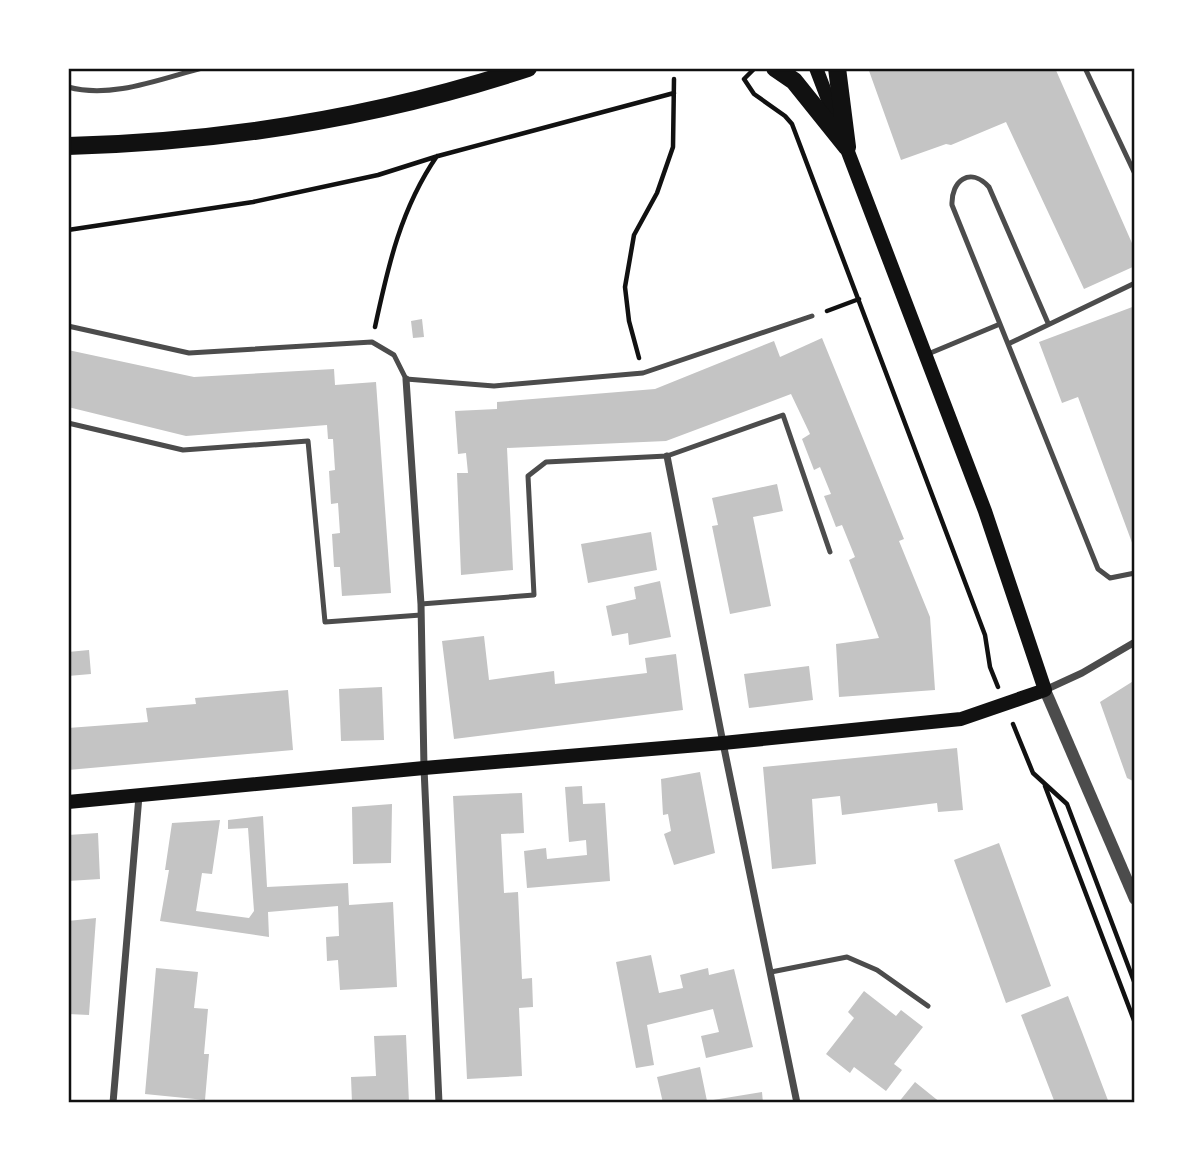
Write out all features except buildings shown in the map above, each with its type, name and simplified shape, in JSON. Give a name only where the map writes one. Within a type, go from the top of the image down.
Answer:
[{"type":"main road","points":[[68,146],[197,140],[344,118],[487,82],[528,68]]},
{"type":"main road","points":[[775,68],[794,81],[847,147]]},
{"type":"main road","points":[[68,802],[961,719],[1045,690],[985,511],[816,68]]},
{"type":"main road","points":[[837,68],[847,147]]},
{"type":"street","points":[[406,379],[421,604],[424,768],[439,1103]]},
{"type":"street","points":[[667,456],[797,1103]]},
{"type":"street","points":[[1135,642],[1082,673],[1045,690],[1135,899]]},
{"type":"street","points":[[113,1103],[139,795]]},
{"type":"lane","points":[[68,87],[86,92],[118,89],[202,68]]},
{"type":"lane","points":[[1084,68],[1135,174]]},
{"type":"lane","points":[[1048,323],[995,199],[981,179],[972,176],[960,181],[952,192],[952,205],[1098,569],[1110,578],[1135,573]]},
{"type":"lane","points":[[1008,344],[1135,283]]},
{"type":"lane","points":[[68,326],[189,354],[372,342],[394,355],[406,379],[494,386],[643,373],[812,316]]},
{"type":"lane","points":[[925,355],[1000,324]]},
{"type":"lane","points":[[421,604],[534,595],[528,476],[546,462],[667,456],[783,415],[830,552]]},
{"type":"lane","points":[[68,424],[183,450],[308,441],[325,622],[421,615]]},
{"type":"lane","points":[[771,972],[846,957],[877,970],[929,1006]]},
{"type":"path","points":[[754,68],[744,79],[754,94],[792,124],[985,635],[990,667],[1027,762],[1045,786],[1067,804],[1135,985]]},
{"type":"path","points":[[643,373],[629,321],[625,286],[634,235],[657,193],[673,147],[674,79]]},
{"type":"path","points":[[68,230],[253,202],[378,175],[438,156],[674,93]]},
{"type":"path","points":[[372,342],[389,261],[407,209],[420,181],[438,156]]},
{"type":"path","points":[[812,316],[859,299]]},
{"type":"path","points":[[1045,786],[1135,1023]]}]
